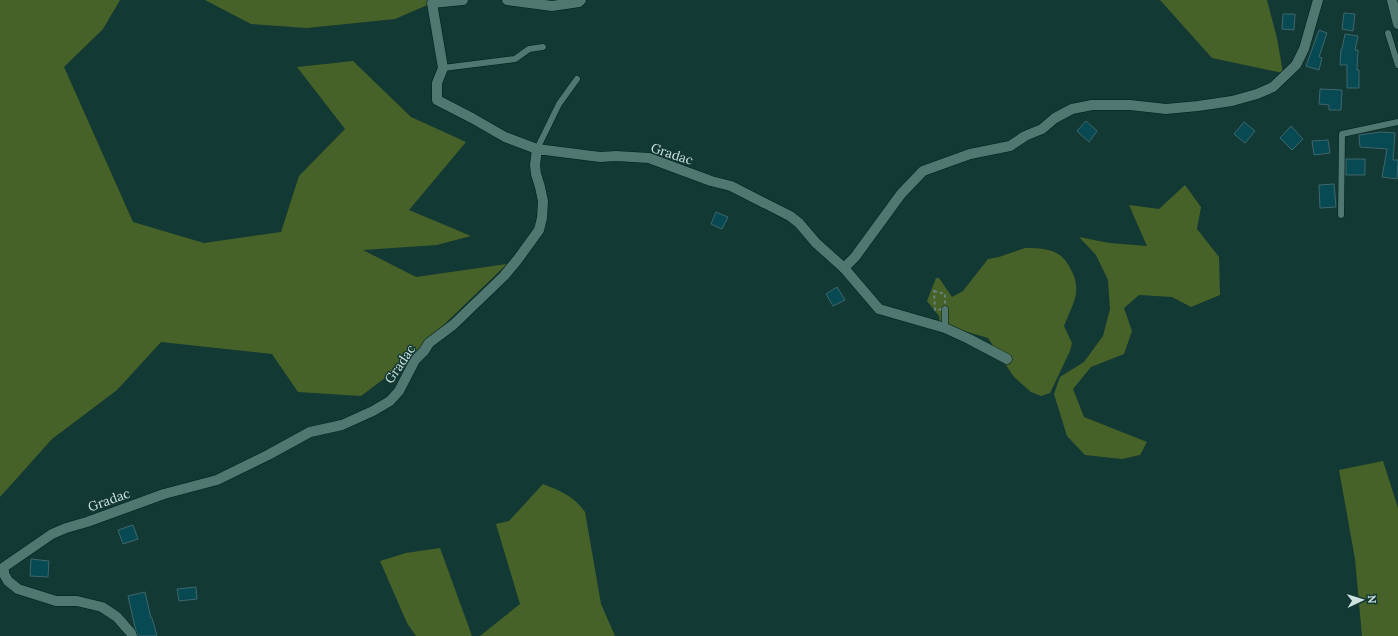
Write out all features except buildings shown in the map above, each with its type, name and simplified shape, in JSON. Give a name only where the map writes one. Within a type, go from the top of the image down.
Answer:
[{"type":"street","points":[[463,0],[432,3],[444,68],[437,83],[437,100],[472,118],[505,138],[538,149]]},
{"type":"street","points":[[506,0],[552,6],[579,2],[581,0]]},
{"type":"street","points":[[844,268],[859,252],[901,194],[923,171],[970,154],[1010,146],[1025,136],[1042,129],[1055,118],[1072,109],[1092,105],[1130,105],[1166,109],[1198,106],[1232,101],[1257,94],[1273,87],[1296,65],[1299,60],[1310,34],[1318,0]]},
{"type":"street","points":[[1392,0],[1398,24]]},
{"type":"street","name":"Gradac","points":[[132,636],[117,617],[102,608],[77,601],[56,601],[18,589],[8,581],[4,574],[4,566],[52,534],[66,528],[87,522],[164,494],[217,480],[310,432],[342,425],[373,411],[390,401],[399,390],[415,360],[424,351],[429,343],[453,325],[504,276],[539,230],[542,218],[543,201],[535,164],[538,149],[600,157],[616,156],[649,158],[711,181],[731,186],[790,216],[799,223],[816,243],[844,268],[879,309],[945,328],[970,339],[1007,359]]},
{"type":"lane","points":[[1388,33],[1398,65]]},
{"type":"lane","points":[[444,68],[515,59],[529,48],[543,47]]},
{"type":"lane","points":[[538,149],[559,104],[577,79]]},
{"type":"lane","points":[[1341,215],[1342,134],[1398,122]]},
{"type":"lane","points":[[945,309],[945,328]]},
{"type":"path","points":[[934,291],[945,294],[945,309],[934,310],[934,291]]},
{"type":"green space","points":[[0,0],[120,0],[103,29],[64,67],[133,222],[204,243],[281,232],[299,176],[345,129],[297,67],[353,61],[411,117],[466,142],[409,210],[471,236],[437,245],[363,250],[416,277],[507,264],[401,366],[361,396],[298,392],[272,354],[161,342],[117,390],[52,439],[0,497]]},
{"type":"green space","points":[[205,0],[431,0],[432,3],[395,19],[307,28],[251,24]]},
{"type":"green space","points":[[1160,0],[1267,0],[1277,38],[1283,73],[1212,58]]},
{"type":"green space","points":[[1185,185],[1201,207],[1197,229],[1219,257],[1220,295],[1191,307],[1172,297],[1139,295],[1124,308],[1132,331],[1124,354],[1091,367],[1073,389],[1084,417],[1147,442],[1140,455],[1122,459],[1085,455],[1067,436],[1054,394],[1060,377],[1084,362],[1103,336],[1110,309],[1108,280],[1096,255],[1079,237],[1109,243],[1147,246],[1129,205],[1159,209]]},
{"type":"green space","points":[[1025,248],[1046,249],[1058,254],[1067,263],[1074,275],[1076,284],[1075,298],[1064,326],[1072,343],[1070,351],[1050,393],[1041,396],[1031,392],[1014,377],[988,338],[940,324],[939,316],[927,301],[936,278],[939,278],[952,297],[963,291],[988,259],[999,257]]},
{"type":"green space","points":[[1383,461],[1398,508],[1398,636],[1362,636],[1355,559],[1339,470]]},
{"type":"green space","points":[[543,484],[571,498],[581,506],[585,512],[601,604],[615,636],[480,636],[520,604],[496,524],[509,521]]},
{"type":"green space","points":[[440,548],[472,636],[416,636],[407,623],[380,561],[406,553]]}]
